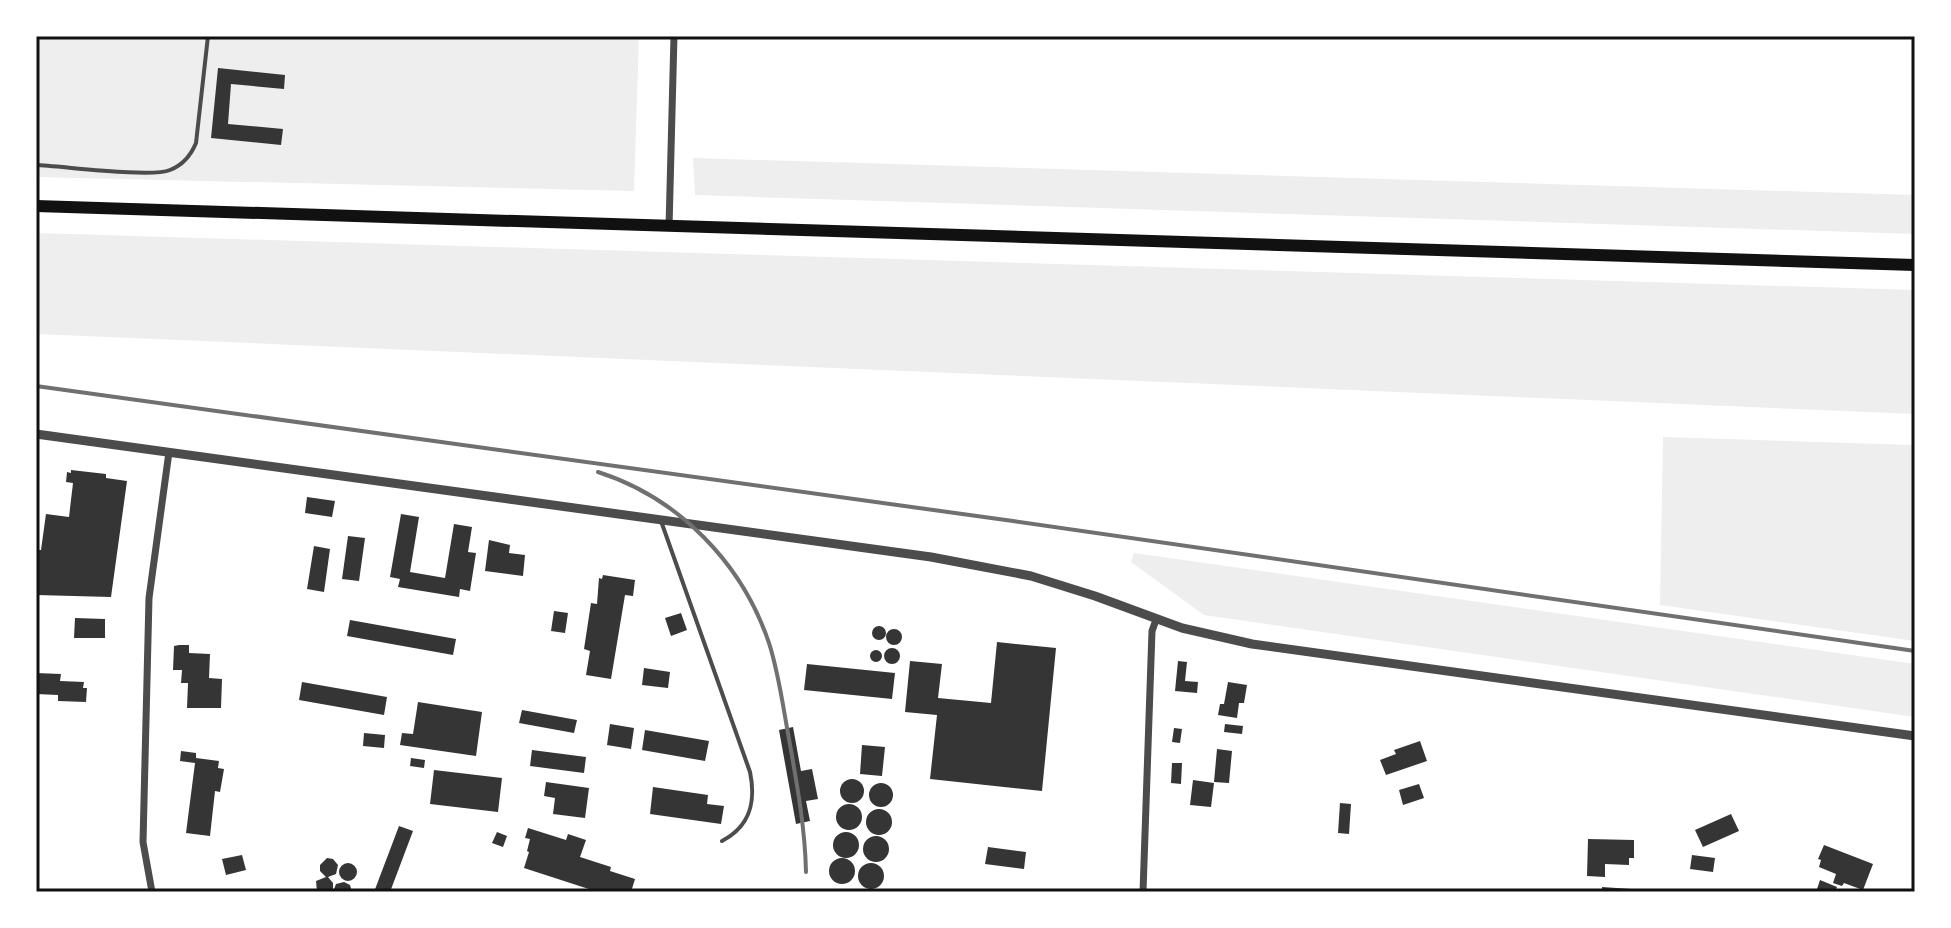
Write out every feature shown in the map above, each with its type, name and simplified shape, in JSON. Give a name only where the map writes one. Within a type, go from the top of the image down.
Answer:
[{"type":"highway","points":[[36,206],[1915,265]]},
{"type":"street","points":[[669,227],[674,36]]},
{"type":"street","points":[[36,434],[997,568],[1062,585],[1156,620],[1252,644],[1915,736]]},
{"type":"street","points":[[152,892],[143,842],[149,598],[169,452]]},
{"type":"street","points":[[1143,892],[1152,631],[1156,620]]},
{"type":"lane","points":[[36,165],[160,173],[180,164],[188,158],[196,143],[208,36]]},
{"type":"lane","points":[[661,521],[754,790],[754,801],[746,821],[722,841]]},
{"type":"shaded area","points":[[36,36],[639,36],[634,191],[36,177]]},
{"type":"shaded area","points":[[693,158],[1915,195],[1915,234],[695,195]]},
{"type":"shaded area","points":[[36,233],[1915,290],[1915,414],[36,334]]},
{"type":"shaded area","points":[[1663,437],[1915,445],[1915,641],[1660,605]]},
{"type":"shaded area","points":[[1134,553],[1915,664],[1915,717],[1204,615],[1131,562]]},
{"type":"building","points":[[218,68],[285,75],[284,89],[231,84],[228,124],[283,129],[281,145],[211,138]]},
{"type":"building","points":[[71,470],[106,474],[106,478],[127,481],[111,597],[36,595],[36,550],[41,550],[46,514],[69,517],[73,483],[66,482],[67,472],[71,473]]},
{"type":"building","points":[[307,497],[335,501],[332,517],[305,513]]},
{"type":"building","points":[[401,514],[419,517],[410,572],[445,578],[454,524],[472,527],[468,552],[476,553],[470,591],[460,589],[459,597],[398,587],[400,579],[390,577]]},
{"type":"building","points":[[348,536],[365,538],[359,581],[342,579]]},
{"type":"building","points":[[489,540],[510,545],[509,553],[525,555],[523,576],[485,571]]},
{"type":"building","points":[[314,546],[330,549],[324,592],[307,589]]},
{"type":"building","points":[[603,575],[635,580],[633,596],[625,595],[611,679],[586,675],[590,651],[584,649],[591,603],[597,604],[599,578],[602,579]]},
{"type":"building","points":[[554,611],[568,613],[565,633],[551,631]]},
{"type":"building","points":[[681,613],[687,630],[671,636],[665,618]]},
{"type":"building","points":[[75,618],[105,619],[105,638],[74,638]]},
{"type":"building","points":[[350,620],[456,639],[453,655],[347,636]]},
{"type":"building","points":[[879,626],[886,633],[879,640],[872,633]]},
{"type":"building","points":[[894,629],[900,631],[900,643],[894,645],[888,643],[886,637],[888,631]]},
{"type":"building","points":[[997,642],[1056,648],[1042,791],[930,779],[937,715],[905,712],[910,661],[942,664],[938,698],[991,703]]},
{"type":"building","points":[[189,645],[189,653],[210,654],[209,678],[222,679],[221,708],[187,708],[188,683],[181,683],[182,670],[173,670],[174,646]]},
{"type":"building","points":[[892,648],[898,650],[898,662],[892,664],[886,662],[884,656],[886,650]]},
{"type":"building","points":[[876,650],[882,656],[876,662],[870,656]]},
{"type":"building","points":[[1178,661],[1187,662],[1185,681],[1198,682],[1197,693],[1175,691]]},
{"type":"building","points":[[807,664],[895,673],[892,699],[804,690]]},
{"type":"building","points":[[644,668],[670,672],[668,688],[642,685]]},
{"type":"building","points":[[36,673],[61,674],[60,681],[84,682],[86,702],[58,701],[58,695],[36,694]]},
{"type":"building","points":[[302,682],[387,697],[384,715],[299,700]]},
{"type":"building","points":[[1228,682],[1247,685],[1244,703],[1239,703],[1237,718],[1218,715],[1220,704],[1224,704]]},
{"type":"building","points":[[418,702],[482,712],[476,756],[400,745],[402,733],[413,734]]},
{"type":"building","points":[[522,710],[577,720],[574,733],[519,723]]},
{"type":"building","points":[[610,724],[634,728],[631,749],[607,745]]},
{"type":"building","points":[[1225,724],[1243,726],[1242,734],[1224,732]]},
{"type":"building","points":[[793,727],[801,771],[812,769],[818,799],[806,801],[810,821],[796,824],[779,730]]},
{"type":"building","points":[[1174,728],[1182,729],[1180,743],[1172,742]]},
{"type":"building","points":[[645,730],[709,741],[705,761],[642,750]]},
{"type":"building","points":[[364,733],[385,735],[384,748],[363,746]]},
{"type":"building","points":[[1420,741],[1427,761],[1386,775],[1380,760],[1396,754],[1394,750]]},
{"type":"building","points":[[862,745],[885,747],[882,776],[860,774]]},
{"type":"building","points":[[1217,749],[1232,751],[1229,783],[1214,782]]},
{"type":"building","points":[[532,750],[586,757],[584,773],[530,766]]},
{"type":"building","points":[[181,751],[196,753],[196,758],[219,761],[218,768],[224,769],[220,792],[215,791],[210,836],[186,833],[195,763],[180,761]]},
{"type":"building","points":[[411,758],[425,760],[424,768],[410,766]]},
{"type":"building","points":[[1172,763],[1182,763],[1181,784],[1171,783]]},
{"type":"building","points":[[434,770],[502,778],[498,812],[430,804]]},
{"type":"building","points":[[852,779],[860,783],[864,791],[860,799],[852,803],[844,799],[840,791],[844,783]]},
{"type":"building","points":[[1193,780],[1214,783],[1211,807],[1190,805]]},
{"type":"building","points":[[546,782],[589,788],[585,818],[553,814],[555,798],[544,796]]},
{"type":"building","points":[[881,783],[889,787],[893,795],[889,803],[881,807],[873,803],[869,795],[873,787]]},
{"type":"building","points":[[1419,784],[1424,798],[1403,805],[1399,790]]},
{"type":"building","points":[[653,787],[708,795],[707,804],[724,806],[721,824],[650,814]]},
{"type":"building","points":[[1340,803],[1351,804],[1349,834],[1338,833]]},
{"type":"building","points":[[849,804],[858,808],[862,817],[858,826],[849,830],[840,826],[836,817],[840,808]]},
{"type":"building","points":[[879,809],[888,813],[892,822],[888,831],[879,835],[870,831],[866,822],[870,813]]},
{"type":"building","points":[[1731,814],[1739,831],[1703,847],[1695,830]]},
{"type":"building","points":[[399,826],[413,831],[390,892],[374,892]]},
{"type":"building","points":[[528,828],[566,840],[568,834],[586,840],[580,857],[635,879],[631,892],[598,892],[524,868],[529,852],[530,839],[525,838]]},
{"type":"building","points":[[497,832],[507,836],[503,847],[492,843]]},
{"type":"building","points":[[846,832],[855,836],[859,845],[855,854],[846,858],[837,854],[833,845],[837,836]]},
{"type":"building","points":[[876,836],[885,840],[889,849],[885,858],[876,862],[867,858],[863,849],[867,840]]},
{"type":"building","points":[[1588,839],[1634,840],[1634,858],[1629,858],[1629,865],[1605,864],[1605,877],[1587,876]]},
{"type":"building","points":[[1824,845],[1873,864],[1863,890],[1844,883],[1842,886],[1833,883],[1836,874],[1819,867],[1821,860],[1818,859]]},
{"type":"building","points":[[988,847],[1026,852],[1024,869],[985,864]]},
{"type":"building","points":[[242,855],[246,870],[226,875],[222,859]]},
{"type":"building","points":[[1692,855],[1715,858],[1713,872],[1690,869]]},
{"type":"building","points":[[327,858],[338,865],[336,874],[328,877],[333,883],[333,890],[317,892],[316,881],[326,877],[320,871],[320,865]]},
{"type":"building","points":[[842,858],[851,862],[855,871],[851,880],[842,884],[833,880],[829,871],[833,862]]},
{"type":"building","points":[[344,863],[352,863],[357,872],[355,879],[344,881],[339,876],[339,868]]},
{"type":"building","points":[[871,863],[880,867],[884,876],[880,885],[871,889],[862,885],[858,876],[862,867]]},
{"type":"building","points":[[1820,880],[1837,887],[1835,892],[1816,892]]},
{"type":"building","points":[[344,882],[350,885],[352,892],[333,892],[336,884]]},
{"type":"building","points":[[1602,887],[1631,889],[1631,892],[1602,892]]},
{"type":"railway","points":[[36,386],[1013,521],[1915,651]]},
{"type":"railway","points":[[598,472],[655,498],[681,516],[724,561],[757,614],[776,667],[800,806],[806,872]]}]
